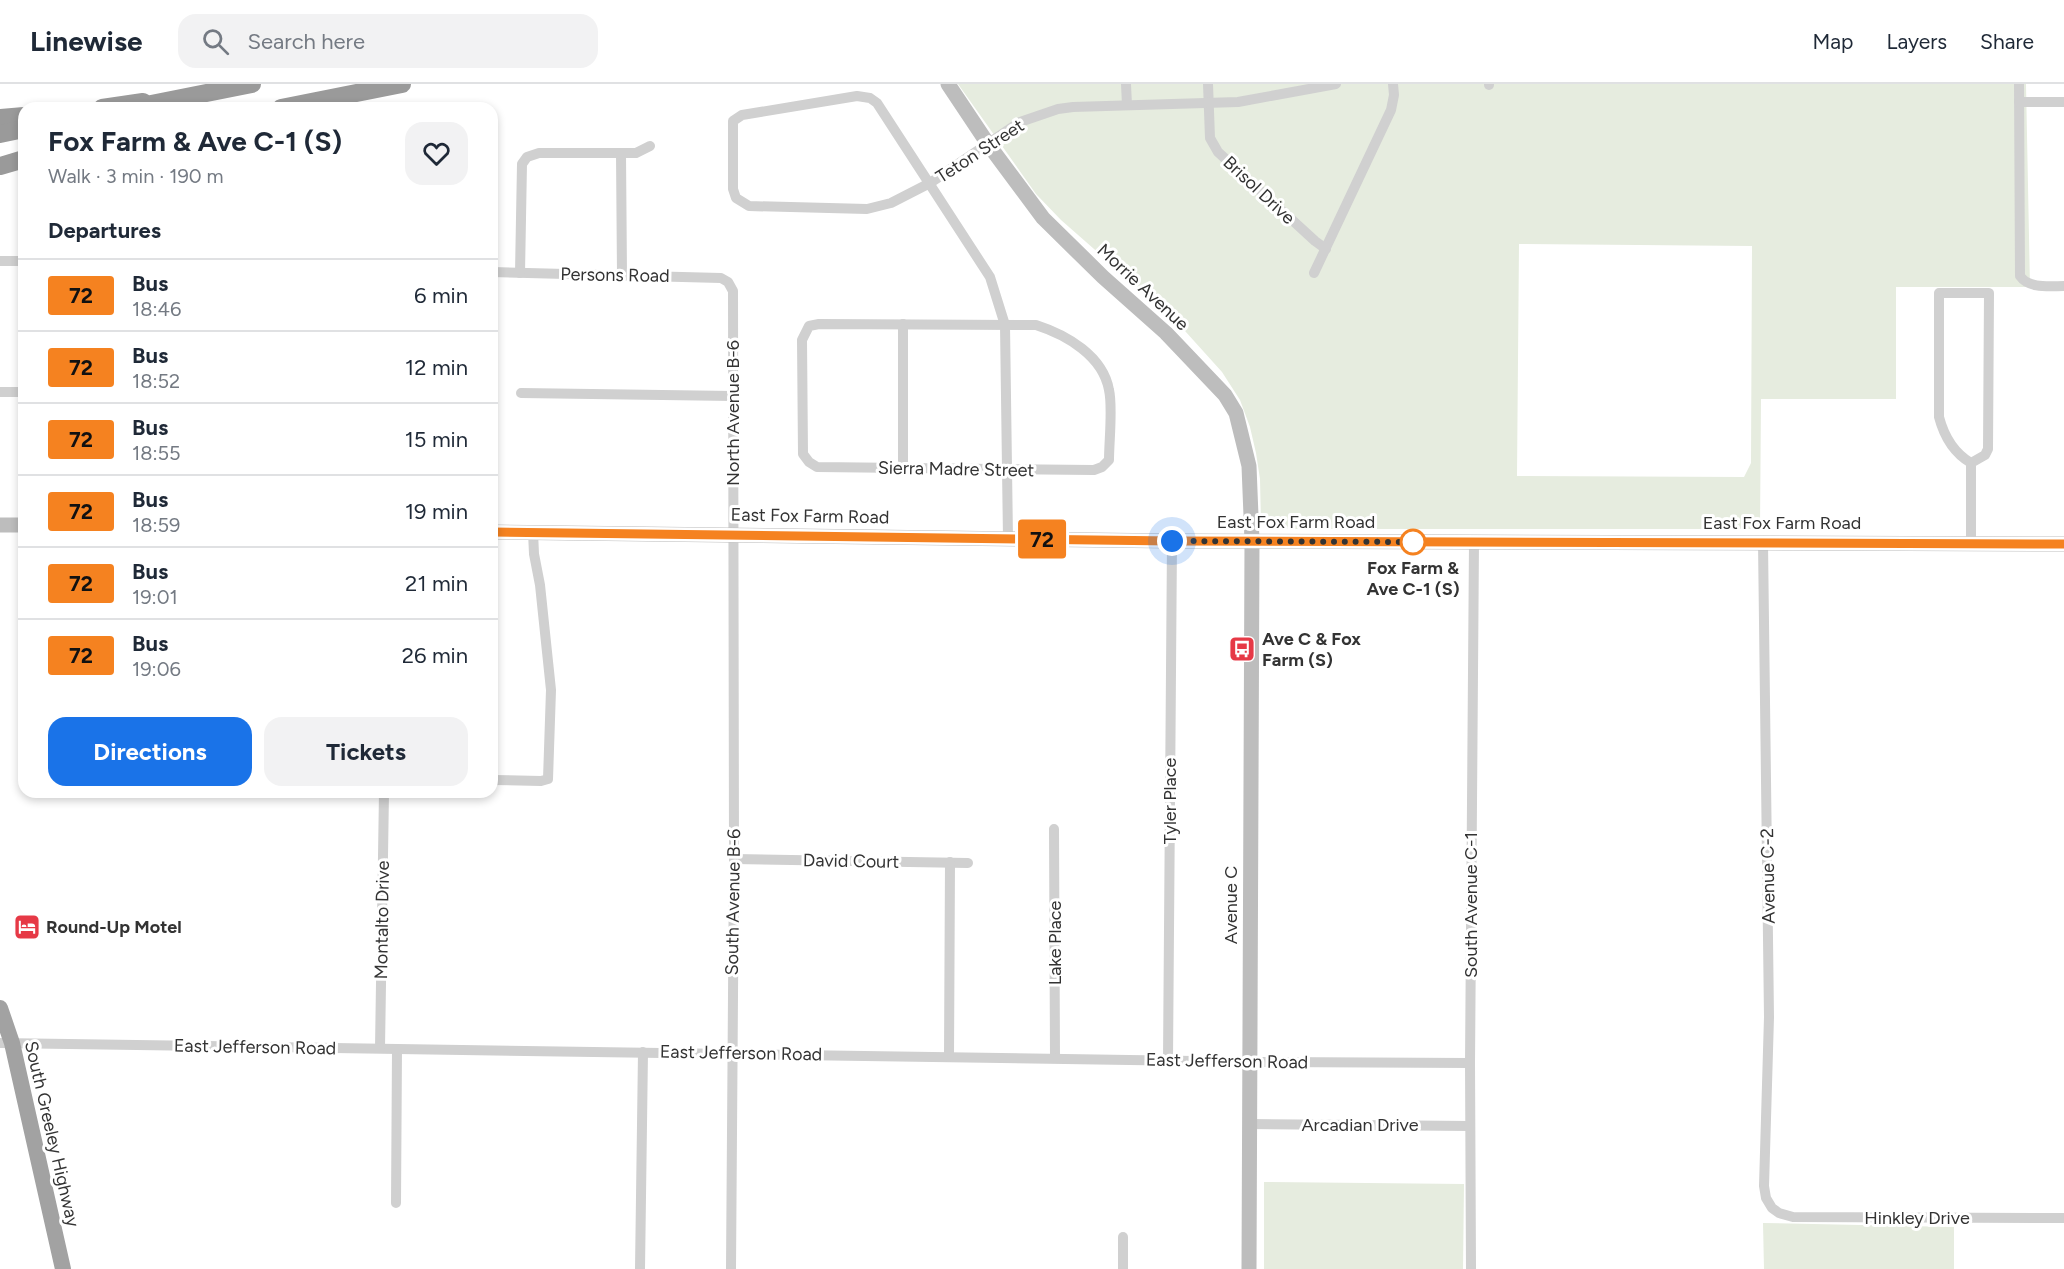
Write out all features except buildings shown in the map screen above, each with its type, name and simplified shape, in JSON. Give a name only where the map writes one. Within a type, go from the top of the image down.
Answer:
[{"type":"highway","points":[[161,102],[252,84]]},
{"type":"highway","points":[[311,102],[402,84]]},
{"type":"highway","points":[[145,102],[195,95]]},
{"type":"highway","points":[[0,118],[18,116]]},
{"type":"highway","points":[[0,134],[18,130]]},
{"type":"highway","points":[[0,160],[18,158]]},
{"type":"highway","points":[[0,166],[18,159]]},
{"type":"highway","name":"South Greeley Highway","points":[[0,1008],[6,1043],[63,1269]]},
{"type":"main road","name":"Morrie Avenue","points":[[948,84],[987,144],[1042,218],[1166,333],[1225,395],[1236,413],[1249,466],[1252,541]]},
{"type":"main road","points":[[0,525],[18,525]]},
{"type":"main road","name":"East Fox Farm Road","points":[[498,532],[1172,541],[2064,544]]},
{"type":"main road","name":"Avenue C","points":[[1249,1269],[1252,541]]},
{"type":"street","points":[[1126,84],[1127,105]]},
{"type":"street","name":"Brisol Drive","points":[[1208,84],[1210,138],[1218,152],[1326,249]]},
{"type":"street","name":"Teton Street","points":[[930,183],[877,103],[870,98],[857,96],[741,115],[733,121],[733,189],[736,198],[748,206],[867,208],[891,203],[930,183],[1020,122],[1058,109],[1245,101],[1336,84]]},
{"type":"street","points":[[1314,273],[1390,110],[1394,95],[1393,84]]},
{"type":"street","points":[[2019,84],[2018,270],[2022,280],[2030,284],[2064,286]]},
{"type":"street","points":[[2019,102],[2064,102]]},
{"type":"street","points":[[520,273],[522,164],[527,157],[539,153],[636,153],[650,146]]},
{"type":"street","points":[[621,154],[622,275]]},
{"type":"street","points":[[930,183],[990,277],[1005,325],[1008,538]]},
{"type":"street","points":[[0,261],[18,261]]},
{"type":"street","name":"Persons Road","points":[[498,272],[721,278],[728,282],[733,291]]},
{"type":"street","name":"North Avenue B-6","points":[[733,291],[734,535]]},
{"type":"street","points":[[1939,293],[1989,293],[1988,449],[1985,455],[1971,463],[1960,457],[1942,430],[1939,417],[1939,293]]},
{"type":"street","points":[[903,468],[903,324],[1005,325]]},
{"type":"street","name":"Sierra Madre Street","points":[[903,324],[809,326],[802,340],[803,454],[809,462],[817,467],[1094,470],[1102,466],[1108,460],[1110,391],[1103,372],[1073,341],[1036,325],[1005,325]]},
{"type":"street","points":[[0,392],[18,392]]},
{"type":"street","points":[[521,393],[733,396]]},
{"type":"street","points":[[1971,463],[1971,544]]},
{"type":"street","points":[[498,780],[541,781],[548,779],[551,690],[533,532]]},
{"type":"street","name":"South Avenue B-6","points":[[730,1269],[734,535]]},
{"type":"street","name":"Tyler Place","points":[[1168,1060],[1172,541]]},
{"type":"street","name":"South Avenue C-1","points":[[1471,1269],[1470,1063],[1474,542]]},
{"type":"street","name":"Avenue C-2","points":[[1763,543],[1769,1017],[1763,1172],[1766,1198],[1772,1208]]},
{"type":"street","name":"Montalto Drive","points":[[380,1048],[384,798]]},
{"type":"street","name":"Lake Place","points":[[1054,829],[1055,1058]]},
{"type":"street","name":"David Court","points":[[734,859],[968,862]]},
{"type":"street","points":[[949,1057],[950,862]]},
{"type":"street","name":"East Jefferson Road","points":[[6,1043],[1250,1062],[1470,1063]]},
{"type":"street","points":[[396,1203],[397,1049]]},
{"type":"street","points":[[640,1269],[643,1052]]},
{"type":"street","name":"Arcadian Drive","points":[[1249,1124],[1470,1126]]},
{"type":"street","name":"Hinkley Drive","points":[[1772,1208],[1779,1213],[1793,1217],[2064,1218]]},
{"type":"street","points":[[1123,1237],[1123,1269]]},
{"type":"shaded area","points":[[958,84],[2026,84],[2030,287],[1896,287],[1896,399],[1761,399],[1760,529],[1274,529],[1261,524],[1260,479],[1250,427],[1240,400],[1222,372],[1176,321],[1061,220],[1036,194]],"holes":[[[1519,244],[1752,246],[1751,463],[1744,477],[1517,476]]]},
{"type":"shaded area","points":[[1264,1182],[1464,1184],[1463,1269],[1264,1269]]},
{"type":"shaded area","points":[[1763,1223],[1954,1227],[1954,1269],[1764,1269]]},
{"type":"bus line","name":"72","points":[[498,532],[1172,541],[2064,544]]},
{"type":"place","name":"Fox Farm & Ave C-1 (S)","points":[[1413,542]]},
{"type":"place","name":"Ave C & Fox Farm (S)","points":[[1242,649]]},
{"type":"place","name":"Round-Up Motel","points":[[27,927]]},
{"type":"route","points":[[1172,541],[1413,542]]}]
